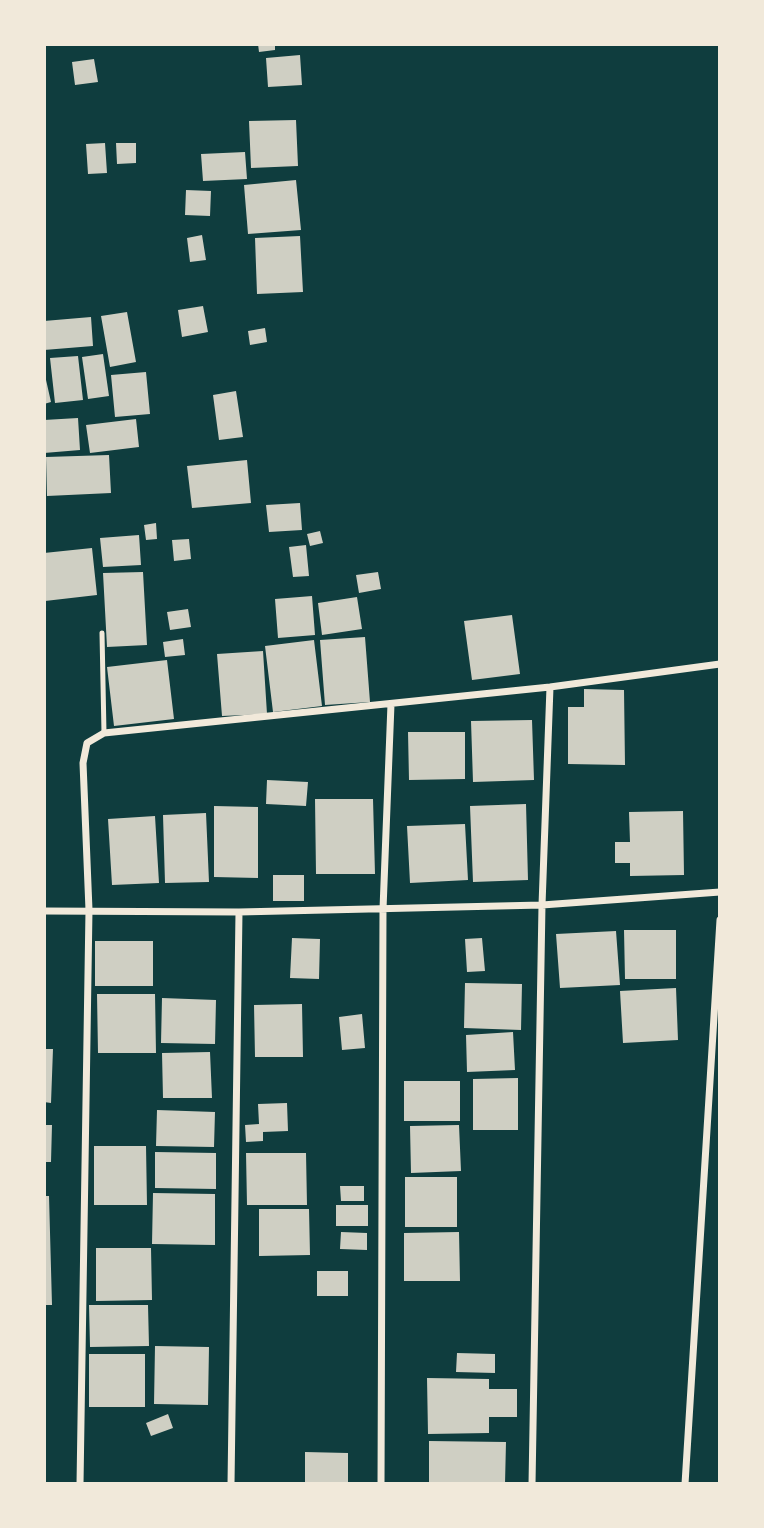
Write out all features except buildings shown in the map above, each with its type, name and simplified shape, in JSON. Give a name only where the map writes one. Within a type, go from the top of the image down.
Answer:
[{"type":"street","points":[[80,1484],[89,910],[83,763],[87,743],[104,733],[550,687],[720,664]]},
{"type":"street","points":[[532,1484],[542,905],[550,687]]},
{"type":"street","points":[[381,1484],[383,909],[391,704]]},
{"type":"street","points":[[44,911],[239,912],[542,905],[720,892]]},
{"type":"street","points":[[231,1484],[239,912]]},
{"type":"street","points":[[685,1484],[720,920]]},
{"type":"lane","points":[[102,633],[104,733]]}]
